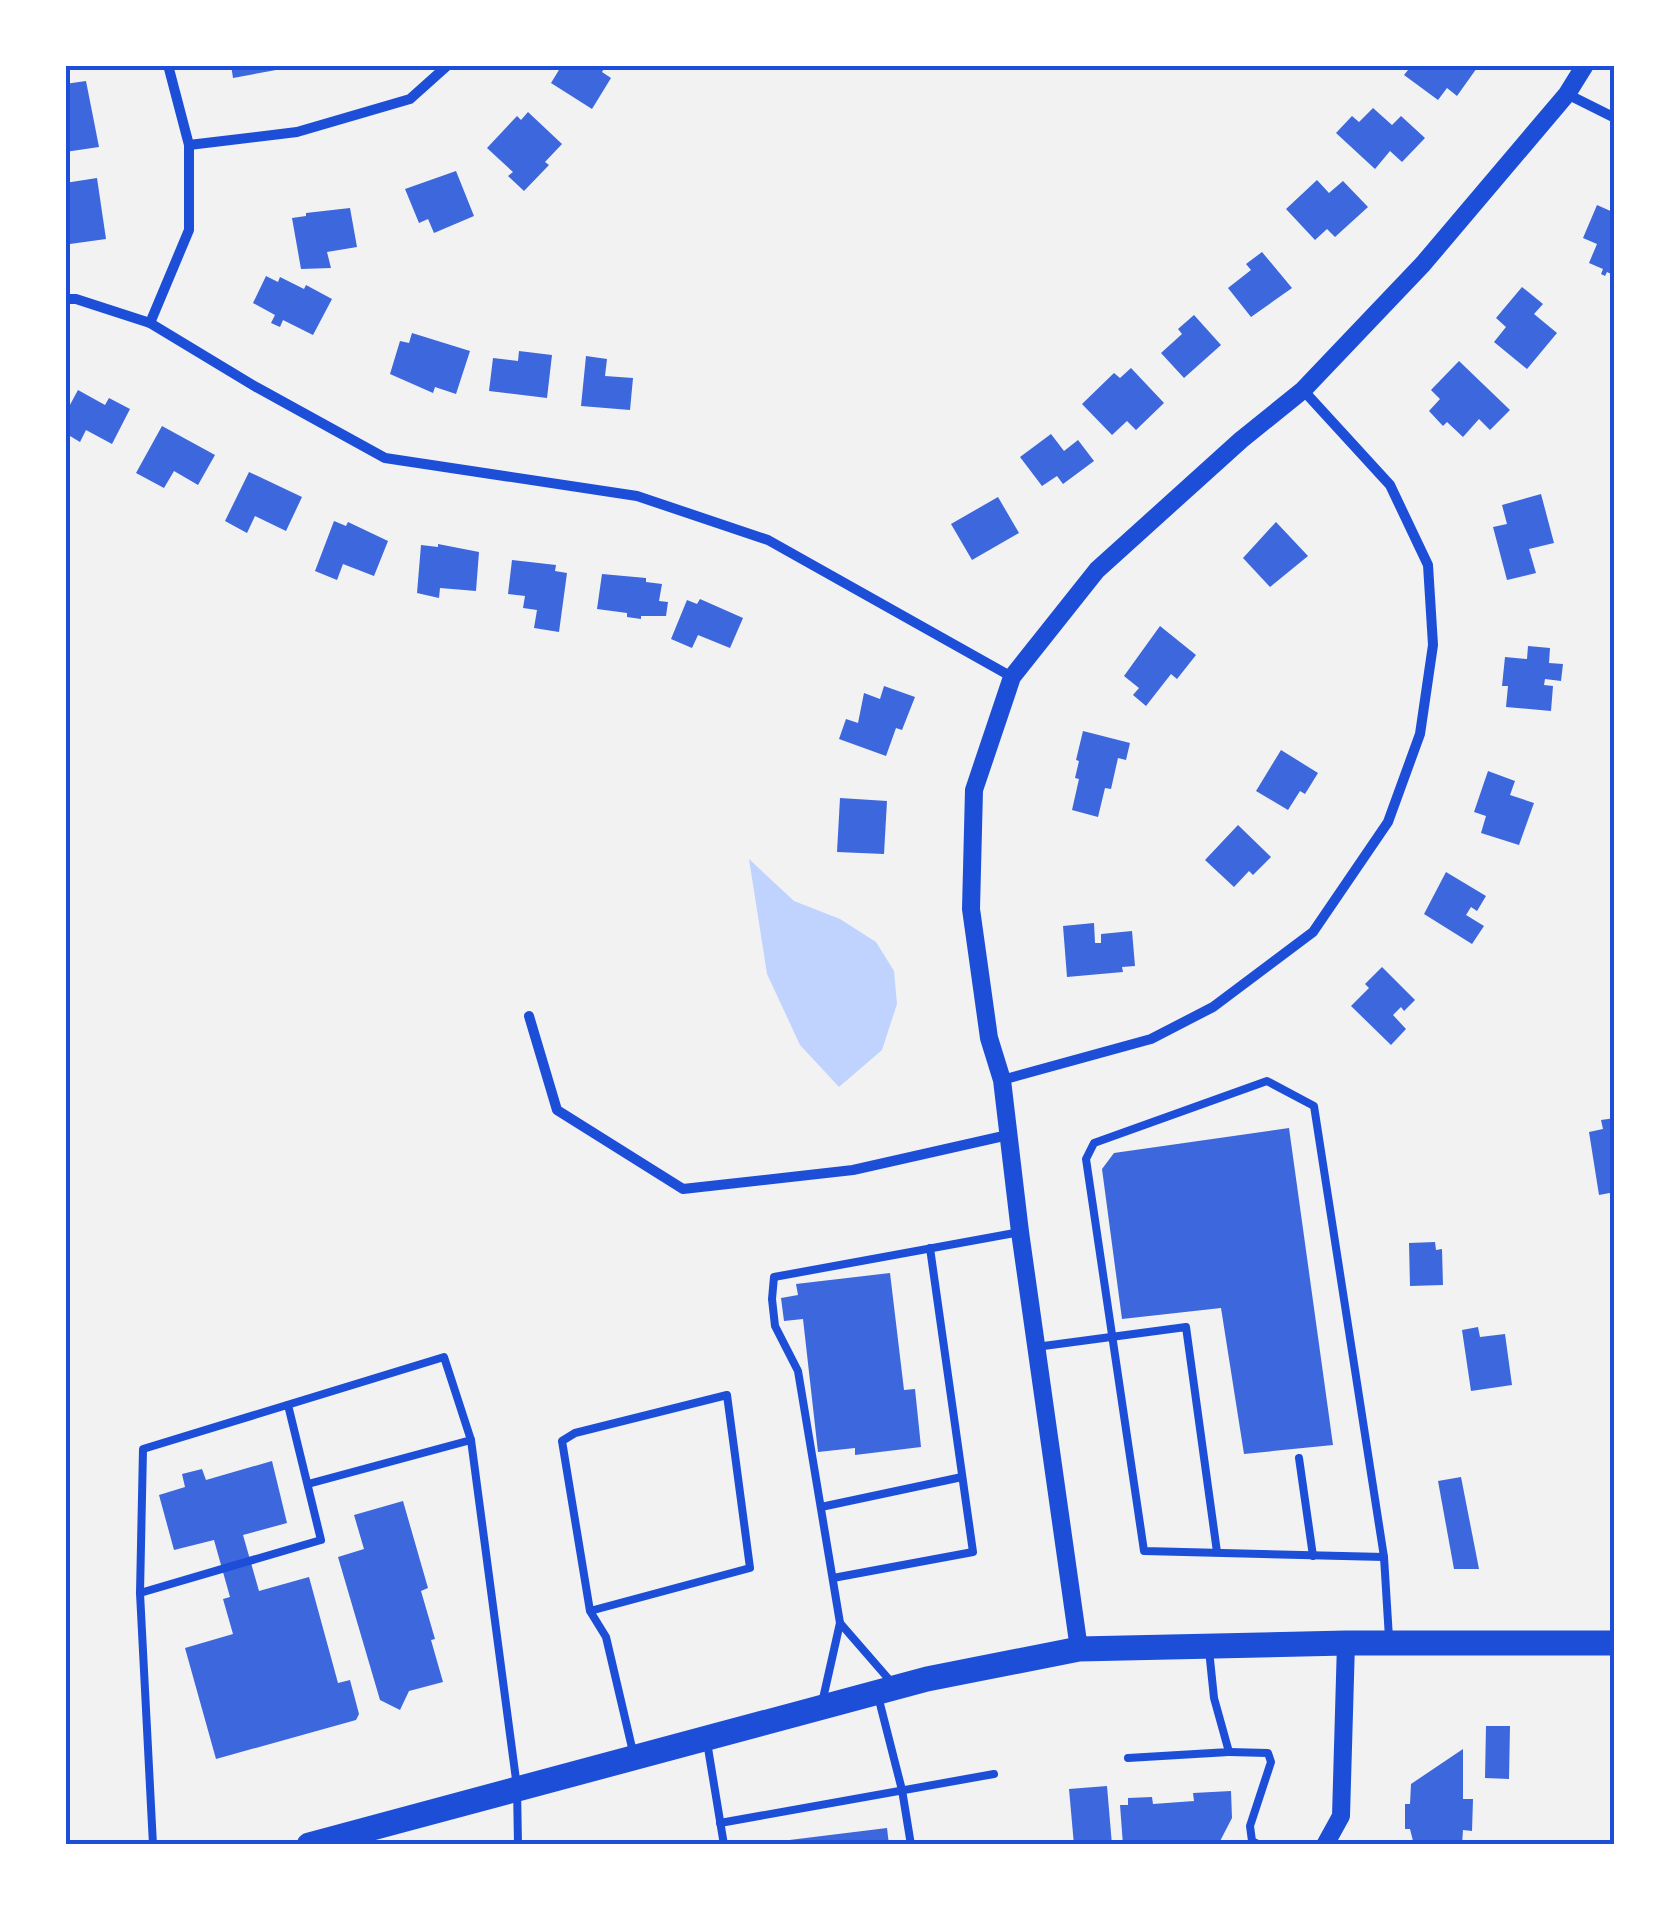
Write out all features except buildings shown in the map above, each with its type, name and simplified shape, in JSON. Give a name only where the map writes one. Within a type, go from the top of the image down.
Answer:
[{"type":"main road","points":[[309,1845],[886,1689],[1079,1649],[1346,1642],[1615,1642]]},
{"type":"street","points":[[150,323],[189,230],[189,145],[168,65]]},
{"type":"street","points":[[189,145],[297,132],[410,99],[448,65]]},
{"type":"street","points":[[1079,1649],[1002,1080],[989,1038],[970,909],[974,790],[1012,677],[1097,570],[1302,390],[1423,264],[1567,94],[1586,65]]},
{"type":"street","points":[[1567,94],[1615,118]]},
{"type":"street","points":[[65,299],[150,323],[385,458],[636,496],[768,540],[1012,677]]},
{"type":"street","points":[[1002,1080],[1151,1039],[1212,1007],[1313,932],[1388,822],[1420,734],[1433,645],[1428,565],[1390,486],[1302,390]]},
{"type":"street","points":[[529,1016],[557,1110],[683,1188],[853,1170],[1008,1135]]},
{"type":"street","points":[[1325,1845],[1341,1816],[1346,1642]]},
{"type":"lane","points":[[1384,1557],[1144,1551],[1086,1159],[1094,1143],[1268,1081],[1314,1106],[1384,1557],[1390,1643]]},
{"type":"lane","points":[[821,1707],[840,1624],[798,1372],[776,1326],[774,1277],[1020,1232]]},
{"type":"lane","points":[[833,1578],[972,1552],[930,1248]]},
{"type":"lane","points":[[1036,1348],[1186,1327],[1217,1552]]},
{"type":"lane","points":[[153,1845],[140,1593],[144,1448],[444,1357],[471,1440],[516,1787],[518,1845]]},
{"type":"lane","points":[[590,1612],[750,1568],[727,1395],[575,1433],[562,1441],[590,1612],[606,1637],[634,1756]]},
{"type":"lane","points":[[140,1593],[322,1540],[288,1405]]},
{"type":"lane","points":[[308,1484],[471,1440]]},
{"type":"lane","points":[[1299,1458],[1313,1556]]},
{"type":"lane","points":[[821,1507],[962,1476]]},
{"type":"lane","points":[[840,1624],[886,1689],[911,1845]]},
{"type":"lane","points":[[1209,1646],[1214,1698],[1230,1752]]},
{"type":"lane","points":[[706,1737],[724,1845]]},
{"type":"lane","points":[[1128,1758],[1268,1753],[1271,1762],[1250,1826],[1252,1840],[1260,1845]]},
{"type":"lane","points":[[720,1823],[994,1774]]},
{"type":"water","points":[[749,859],[794,901],[840,919],[876,942],[894,971],[897,1004],[882,1050],[839,1087],[800,1045],[767,974]]}]
